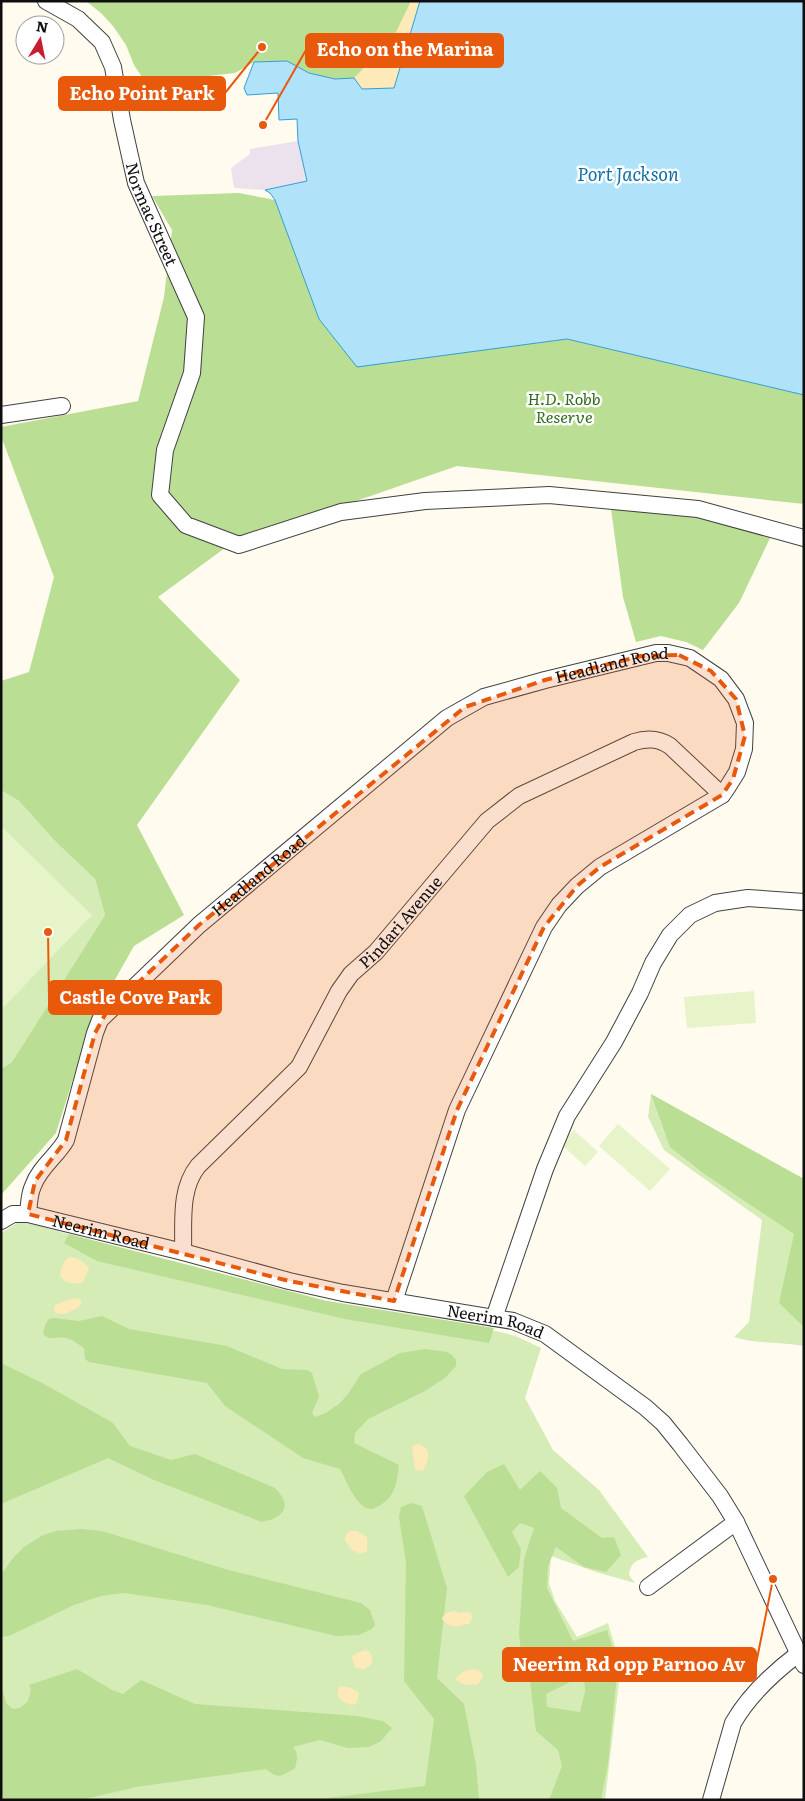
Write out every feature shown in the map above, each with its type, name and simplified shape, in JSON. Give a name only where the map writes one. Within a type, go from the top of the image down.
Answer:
[{"type":"street","name":"Normac Street","points":[[46,1],[78,19],[102,42],[113,67],[136,183],[196,317],[192,373],[166,450],[160,496],[186,526],[239,545],[341,512],[425,501],[549,494],[698,508],[804,538]]},
{"type":"street","points":[[1,415],[62,406]]},
{"type":"street","name":"Headland Road","points":[[28,1214],[35,1181],[66,1140],[100,1020],[199,924],[447,718],[465,707],[484,697],[641,656],[668,653],[690,658],[711,671],[725,684],[736,699],[745,723],[744,748],[741,761],[733,779],[722,795],[600,867],[576,886],[559,905],[544,927],[457,1110],[394,1301]]},
{"type":"street","name":"Pindari Avenue","points":[[183,1252],[184,1198],[186,1185],[191,1175],[299,1067],[351,974],[376,952],[487,821],[519,796],[643,739],[663,741],[722,795]]},
{"type":"street","points":[[494,1318],[545,1169],[567,1116],[614,1042],[653,963],[670,935],[690,915],[715,903],[748,898],[804,902]]},
{"type":"street","points":[[1,1221],[13,1214],[28,1214]]},
{"type":"street","name":"Neerim Road","points":[[28,1214],[183,1252],[289,1282],[343,1293],[513,1321],[545,1334],[651,1412],[663,1423],[680,1444],[720,1496],[736,1522],[801,1660]]},
{"type":"street","points":[[648,1587],[736,1522]]},
{"type":"street","points":[[711,1800],[734,1723],[739,1713],[774,1673],[801,1660]]},
{"type":"highlighted area","points":[[679,655],[711,671],[736,699],[745,736],[733,779],[722,795],[600,867],[577,886],[544,927],[457,1110],[394,1301],[289,1281],[28,1214],[35,1181],[66,1140],[95,1033],[106,1013],[199,925],[465,707],[545,680],[641,656]]},
{"type":"shaded area","points":[[298,141],[307,181],[265,190],[234,188],[231,168],[250,154],[250,149]]},
{"type":"green space","points":[[86,1],[420,1],[395,88],[362,89],[354,78],[335,79],[309,73],[287,61],[254,62],[235,73],[146,83],[134,65],[126,45],[113,26]]},
{"type":"green space","name":"H.D. Robb Reserve","points":[[239,193],[275,200],[319,319],[357,366],[567,339],[804,395],[804,504],[457,466],[229,545],[158,597],[240,680],[137,825],[184,915],[134,946],[91,1022],[56,1133],[1,1195],[1,1069],[12,1062],[105,915],[95,879],[54,840],[19,801],[1,790],[1,681],[29,672],[54,577],[1,436],[1,427],[138,401],[164,297],[172,230],[152,196]]},
{"type":"green space","points":[[611,509],[699,516],[771,536],[739,603],[703,650],[686,642],[661,636],[636,642],[623,597]]},
{"type":"green space","points":[[1,790],[19,801],[54,840],[95,879],[105,915],[12,1062],[1,1069]]},
{"type":"green space","points":[[1,826],[92,915],[1,1010]]},
{"type":"green space","points":[[754,991],[756,1023],[687,1028],[684,997]]},
{"type":"green space","points":[[651,1094],[804,1179],[804,1346],[751,1341],[734,1337],[749,1322],[762,1220],[664,1150],[648,1117]]},
{"type":"green space","points":[[651,1094],[804,1179],[804,1327],[779,1303],[794,1234],[703,1173],[670,1147]]},
{"type":"green space","points":[[618,1124],[670,1169],[650,1191],[599,1146]]},
{"type":"green space","points":[[574,1130],[598,1152],[585,1166],[561,1144]]},
{"type":"green space","points":[[19,1222],[37,1225],[244,1285],[404,1316],[501,1332],[518,1337],[541,1348],[525,1398],[553,1450],[599,1490],[648,1557],[637,1560],[631,1567],[629,1575],[635,1583],[551,1556],[549,1583],[555,1601],[577,1637],[608,1623],[618,1657],[619,1682],[605,1800],[1,1800],[1,1233]]},
{"type":"green space","points":[[69,1234],[327,1301],[494,1328],[489,1343],[345,1319],[97,1261],[64,1243]]},
{"type":"green space","points":[[102,1316],[129,1329],[227,1346],[282,1369],[307,1370],[312,1373],[319,1396],[312,1413],[315,1417],[326,1413],[340,1403],[361,1374],[400,1353],[425,1349],[447,1352],[456,1360],[456,1366],[446,1377],[425,1391],[368,1419],[355,1433],[354,1443],[399,1465],[396,1484],[391,1495],[383,1503],[369,1509],[357,1501],[340,1469],[303,1458],[225,1406],[207,1383],[89,1362],[85,1359],[84,1348],[73,1341],[63,1338],[49,1338],[43,1334],[49,1319],[79,1321]]},
{"type":"green space","points":[[1,1363],[44,1384],[113,1423],[130,1446],[171,1460],[195,1454],[275,1488],[284,1500],[284,1510],[276,1518],[262,1522],[154,1480],[108,1458],[1,1504]]},
{"type":"green space","points":[[504,1464],[520,1490],[540,1471],[557,1488],[561,1508],[602,1538],[614,1537],[621,1555],[606,1572],[584,1567],[556,1547],[548,1566],[547,1588],[573,1641],[607,1630],[618,1665],[608,1764],[601,1800],[549,1800],[562,1766],[558,1750],[536,1731],[530,1681],[537,1660],[564,1655],[573,1662],[574,1680],[546,1694],[547,1707],[580,1712],[585,1692],[584,1661],[573,1655],[545,1648],[522,1661],[519,1634],[524,1559],[534,1528],[520,1523],[512,1532],[521,1549],[519,1567],[508,1577],[464,1496],[487,1472]]},
{"type":"green space","points":[[411,1503],[422,1506],[447,1588],[437,1678],[464,1704],[476,1765],[479,1800],[328,1800],[328,1798],[425,1786],[434,1719],[404,1681],[406,1563],[399,1517],[401,1507]]},
{"type":"green space","points":[[81,1529],[102,1531],[225,1569],[361,1603],[370,1610],[375,1625],[372,1629],[359,1635],[336,1636],[207,1605],[124,1593],[101,1596],[74,1605],[9,1636],[1,1637],[1,1575],[13,1558],[24,1547],[43,1535],[56,1531]]},
{"type":"green space","points":[[77,1669],[112,1690],[123,1694],[141,1680],[195,1704],[357,1716],[383,1721],[392,1728],[381,1741],[369,1747],[348,1748],[320,1740],[293,1747],[297,1755],[295,1768],[280,1776],[274,1775],[266,1769],[136,1787],[81,1800],[4,1800],[1,1790],[1,1687],[7,1704],[13,1709],[20,1708],[28,1701],[31,1690],[29,1685]]},
{"type":"sand","points":[[411,1],[420,1],[395,88],[362,89],[354,78],[393,38]]},
{"type":"sand","points":[[70,1257],[81,1261],[89,1269],[83,1282],[70,1283],[60,1276],[63,1265]]},
{"type":"sand","points":[[73,1298],[82,1301],[78,1308],[64,1314],[56,1313],[54,1310],[55,1305]]},
{"type":"sand","points":[[418,1444],[426,1449],[428,1455],[423,1471],[415,1470],[412,1447]]},
{"type":"sand","points":[[350,1531],[357,1531],[367,1537],[367,1551],[361,1554],[352,1550],[345,1540],[346,1534]]},
{"type":"sand","points":[[455,1611],[471,1613],[470,1623],[451,1626],[442,1619],[445,1614]]},
{"type":"sand","points":[[365,1650],[372,1656],[372,1664],[365,1669],[355,1668],[353,1655]]},
{"type":"sand","points":[[471,1669],[478,1670],[483,1675],[480,1682],[469,1685],[457,1681],[456,1678],[463,1672]]},
{"type":"sand","points":[[340,1686],[352,1688],[359,1693],[357,1702],[353,1705],[340,1699],[338,1690]]},
{"type":"water","name":"Port Jackson","points":[[420,1],[804,1],[804,395],[567,339],[357,367],[319,319],[275,200],[265,190],[307,181],[298,141],[297,119],[279,120],[278,93],[247,95],[244,88],[254,62],[287,61],[309,73],[335,79],[354,78],[362,89],[394,88]]},
{"type":"place","name":"Echo Point Park","points":[[262,47]]},
{"type":"place","name":"Echo on the Marina","points":[[263,125]]},
{"type":"place","name":"Castle Cove Park","points":[[48,932]]},
{"type":"place","name":"Neerim Rd opp Parnoo Av","points":[[773,1579]]}]
